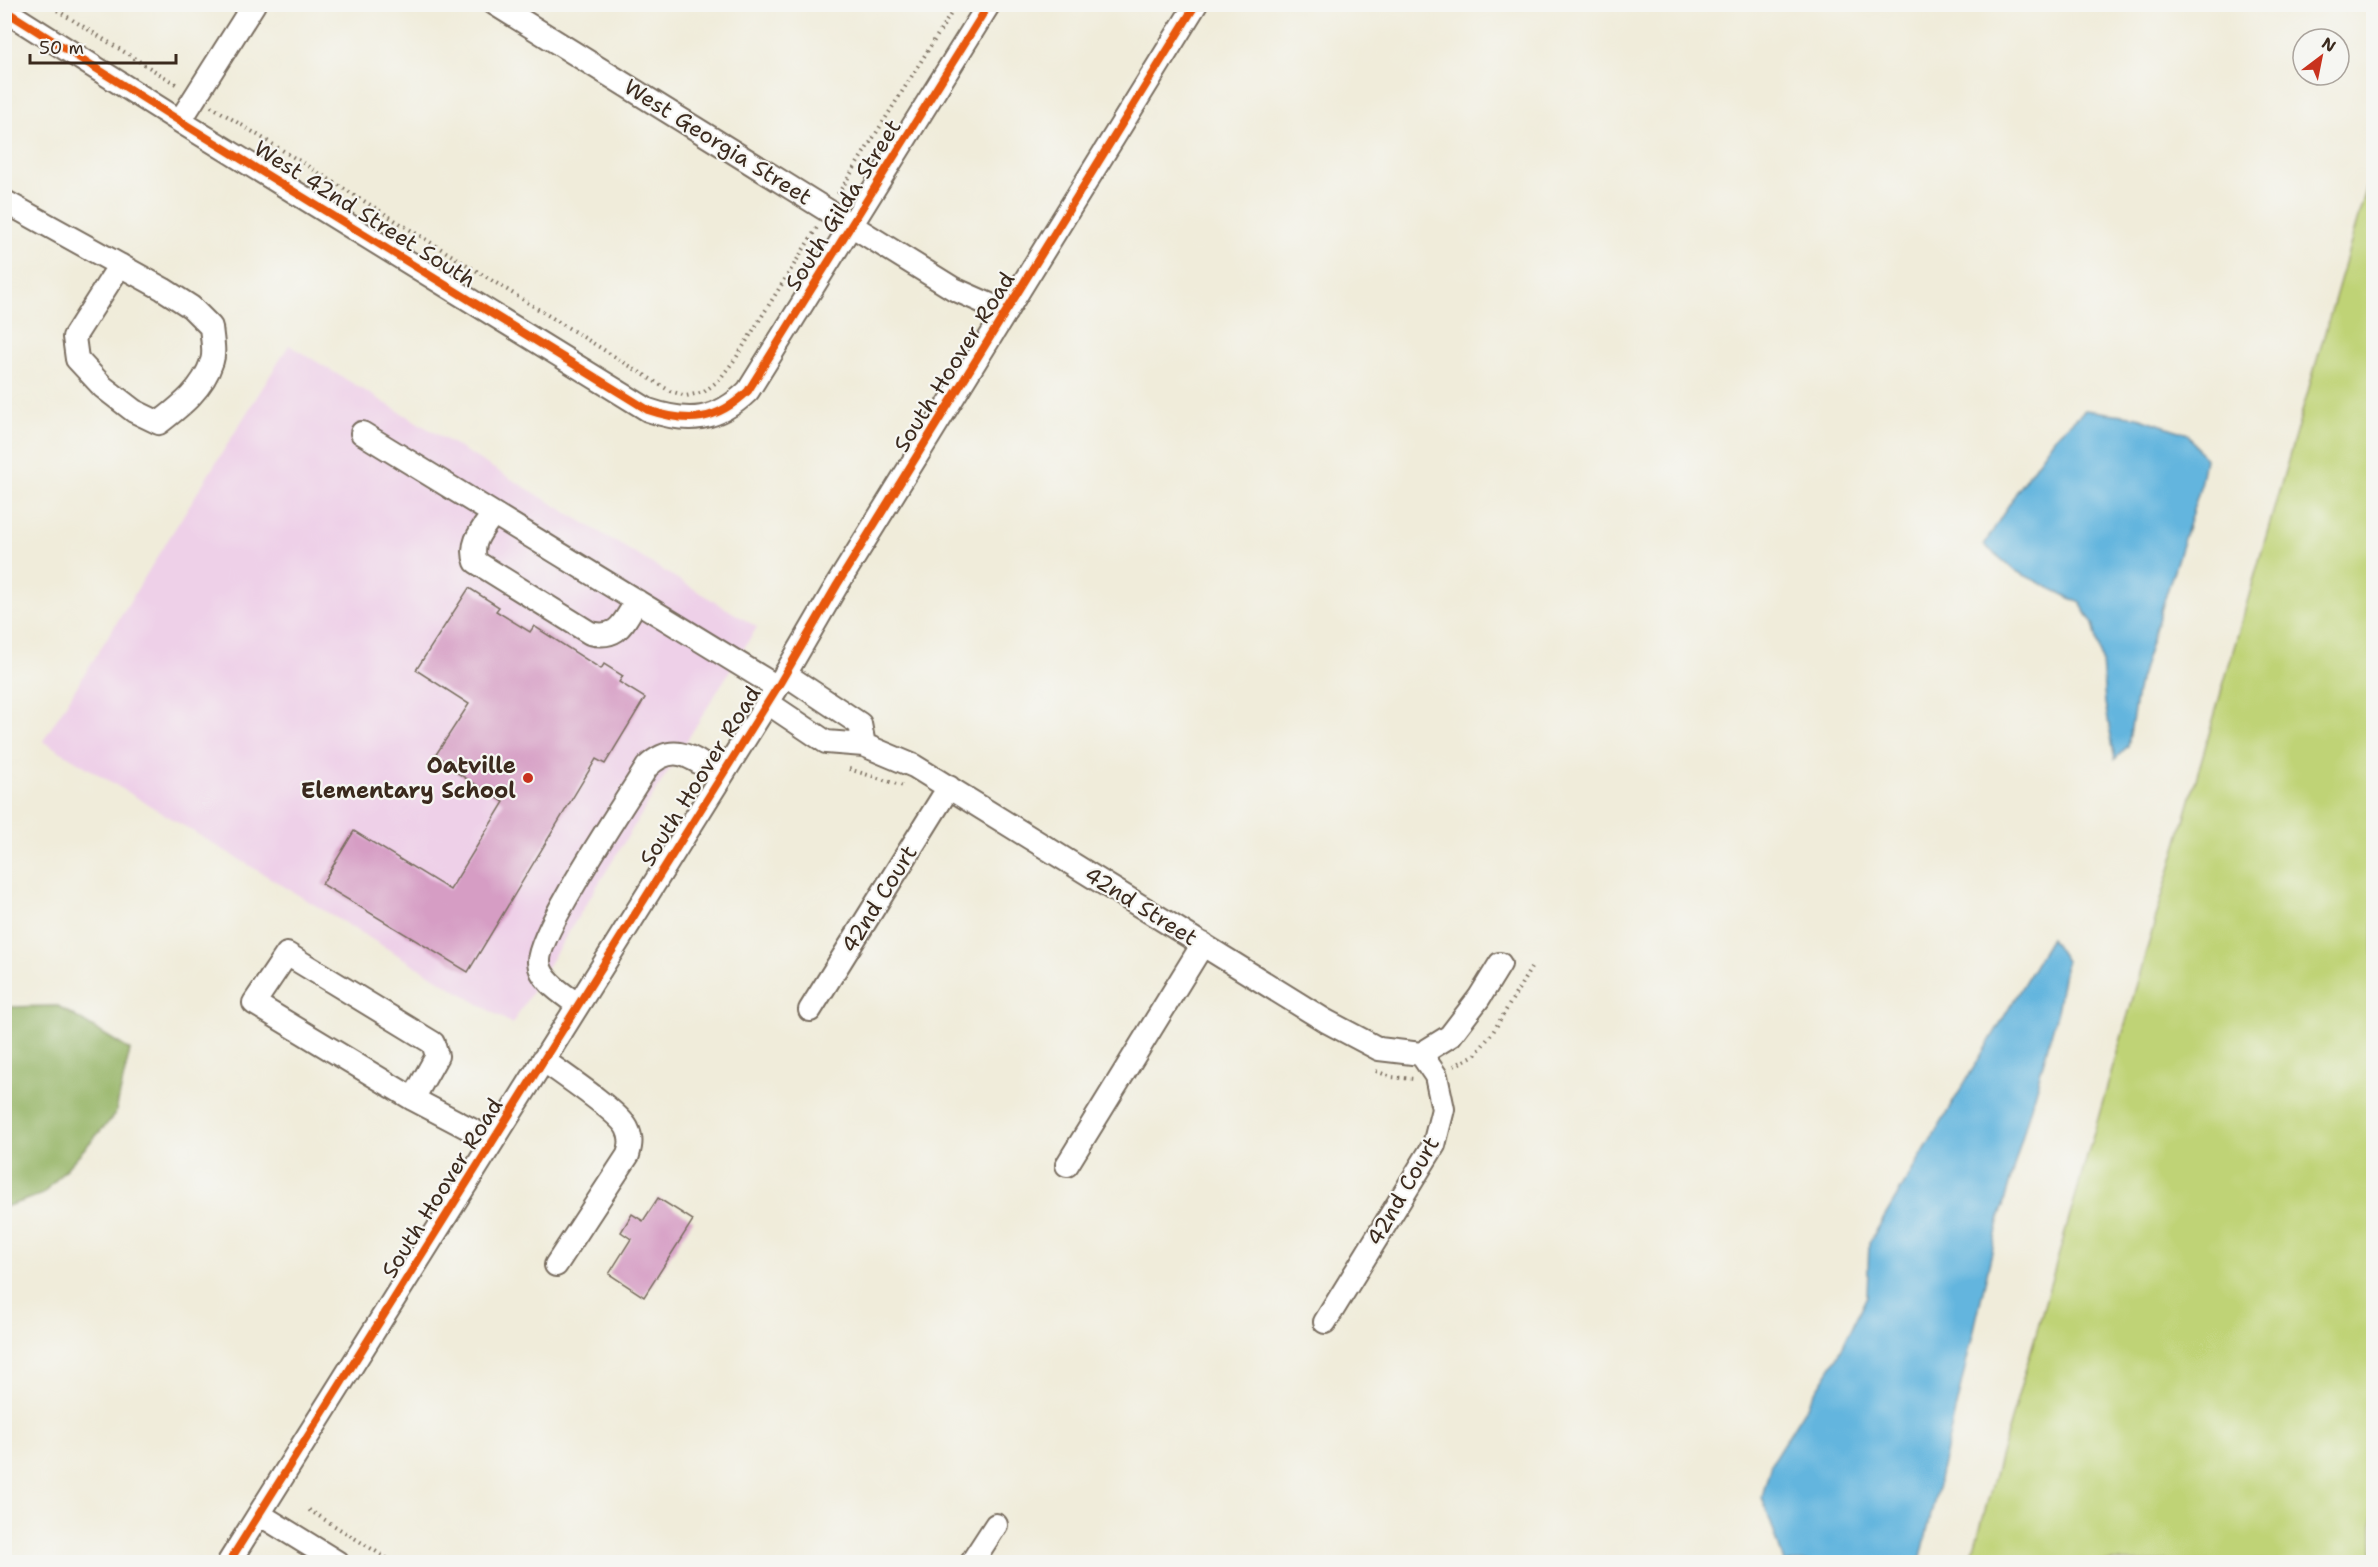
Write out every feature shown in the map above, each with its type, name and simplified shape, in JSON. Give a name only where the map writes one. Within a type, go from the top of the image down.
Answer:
[{"type":"street","points":[[180,121],[254,4]]},
{"type":"street","name":"West Georgia Street","points":[[495,4],[954,289],[1006,312]]},
{"type":"street","name":"South Gilda Street","points":[[716,414],[735,403],[748,391],[989,4]]},
{"type":"street","name":"South Hoover Road","points":[[229,1563],[777,688],[844,574],[1196,4]]},
{"type":"street","name":"West 42nd Street South","points":[[4,10],[648,410],[681,418],[699,418],[716,414]]},
{"type":"street","points":[[4,201],[120,265],[163,289],[191,307],[211,327],[213,360],[201,384],[183,404],[159,423],[134,411],[103,387],[77,359],[74,337],[120,265]]},
{"type":"street","points":[[362,433],[777,688],[860,724],[864,745]]},
{"type":"street","points":[[492,514],[474,542],[473,553],[476,562],[590,633],[601,636],[610,635],[619,629],[637,601]]},
{"type":"street","name":"42nd Street","points":[[777,688],[826,742],[864,745],[914,766],[1326,1021],[1379,1049],[1421,1054]]},
{"type":"street","points":[[578,1005],[555,988],[541,971],[539,963],[541,947],[570,892],[647,767],[657,758],[668,753],[677,753],[698,762],[721,777]]},
{"type":"street","name":"42nd Court","points":[[810,1010],[949,787]]},
{"type":"street","points":[[1067,1165],[1203,944]]},
{"type":"street","points":[[413,1099],[437,1056],[433,1043],[287,954],[254,1003],[413,1099],[493,1141]]},
{"type":"street","points":[[1421,1054],[1450,1036],[1479,998],[1500,964]]},
{"type":"street","name":"42nd Court","points":[[1325,1322],[1434,1145],[1443,1109],[1436,1076],[1421,1054]]},
{"type":"street","points":[[543,1060],[603,1104],[626,1126],[632,1143],[628,1155],[556,1265]]},
{"type":"street","points":[[259,1514],[337,1563]]},
{"type":"street","points":[[972,1563],[996,1525]]},
{"type":"path","points":[[47,4],[670,391],[686,396],[704,392],[725,373],[957,4]]},
{"type":"path","points":[[309,1510],[393,1563]]},
{"type":"shaded area","points":[[289,345],[757,627],[512,1024],[43,741]]},
{"type":"green space","points":[[2373,166],[2373,1562],[1970,1562]]},
{"type":"green space","points":[[58,1006],[130,1050],[115,1115],[43,1194],[5,1207],[5,1007]]},
{"type":"water","points":[[2085,410],[2138,417],[2188,434],[2205,459],[2199,491],[2139,680],[2128,746],[2115,759],[2105,703],[2102,661],[2093,624],[2080,603],[2016,571],[1984,545],[2019,488],[2056,436]]},
{"type":"water","points":[[2051,938],[2066,961],[2056,1017],[2001,1213],[1920,1562],[1784,1562],[1762,1497],[1771,1463],[1837,1358],[1867,1296],[1869,1243]]},
{"type":"building","name":"Oatville Elementary School","points":[[469,588],[499,607],[496,611],[530,632],[534,626],[601,669],[604,664],[623,676],[619,682],[645,698],[605,764],[596,759],[468,972],[322,884],[354,831],[450,890],[504,802],[443,764],[442,759],[435,756],[469,704],[416,670]]},
{"type":"building","points":[[658,1198],[693,1220],[644,1297],[609,1274],[631,1239],[621,1232],[632,1214],[643,1221]]},
{"type":"cycle path","points":[[4,10],[648,410],[689,418],[702,417],[725,409],[748,391],[989,4]]},
{"type":"cycle path","points":[[229,1562],[780,683],[837,585],[1196,4]]},
{"type":"place","name":"Oatville Elementary School","points":[[528,778]]}]
